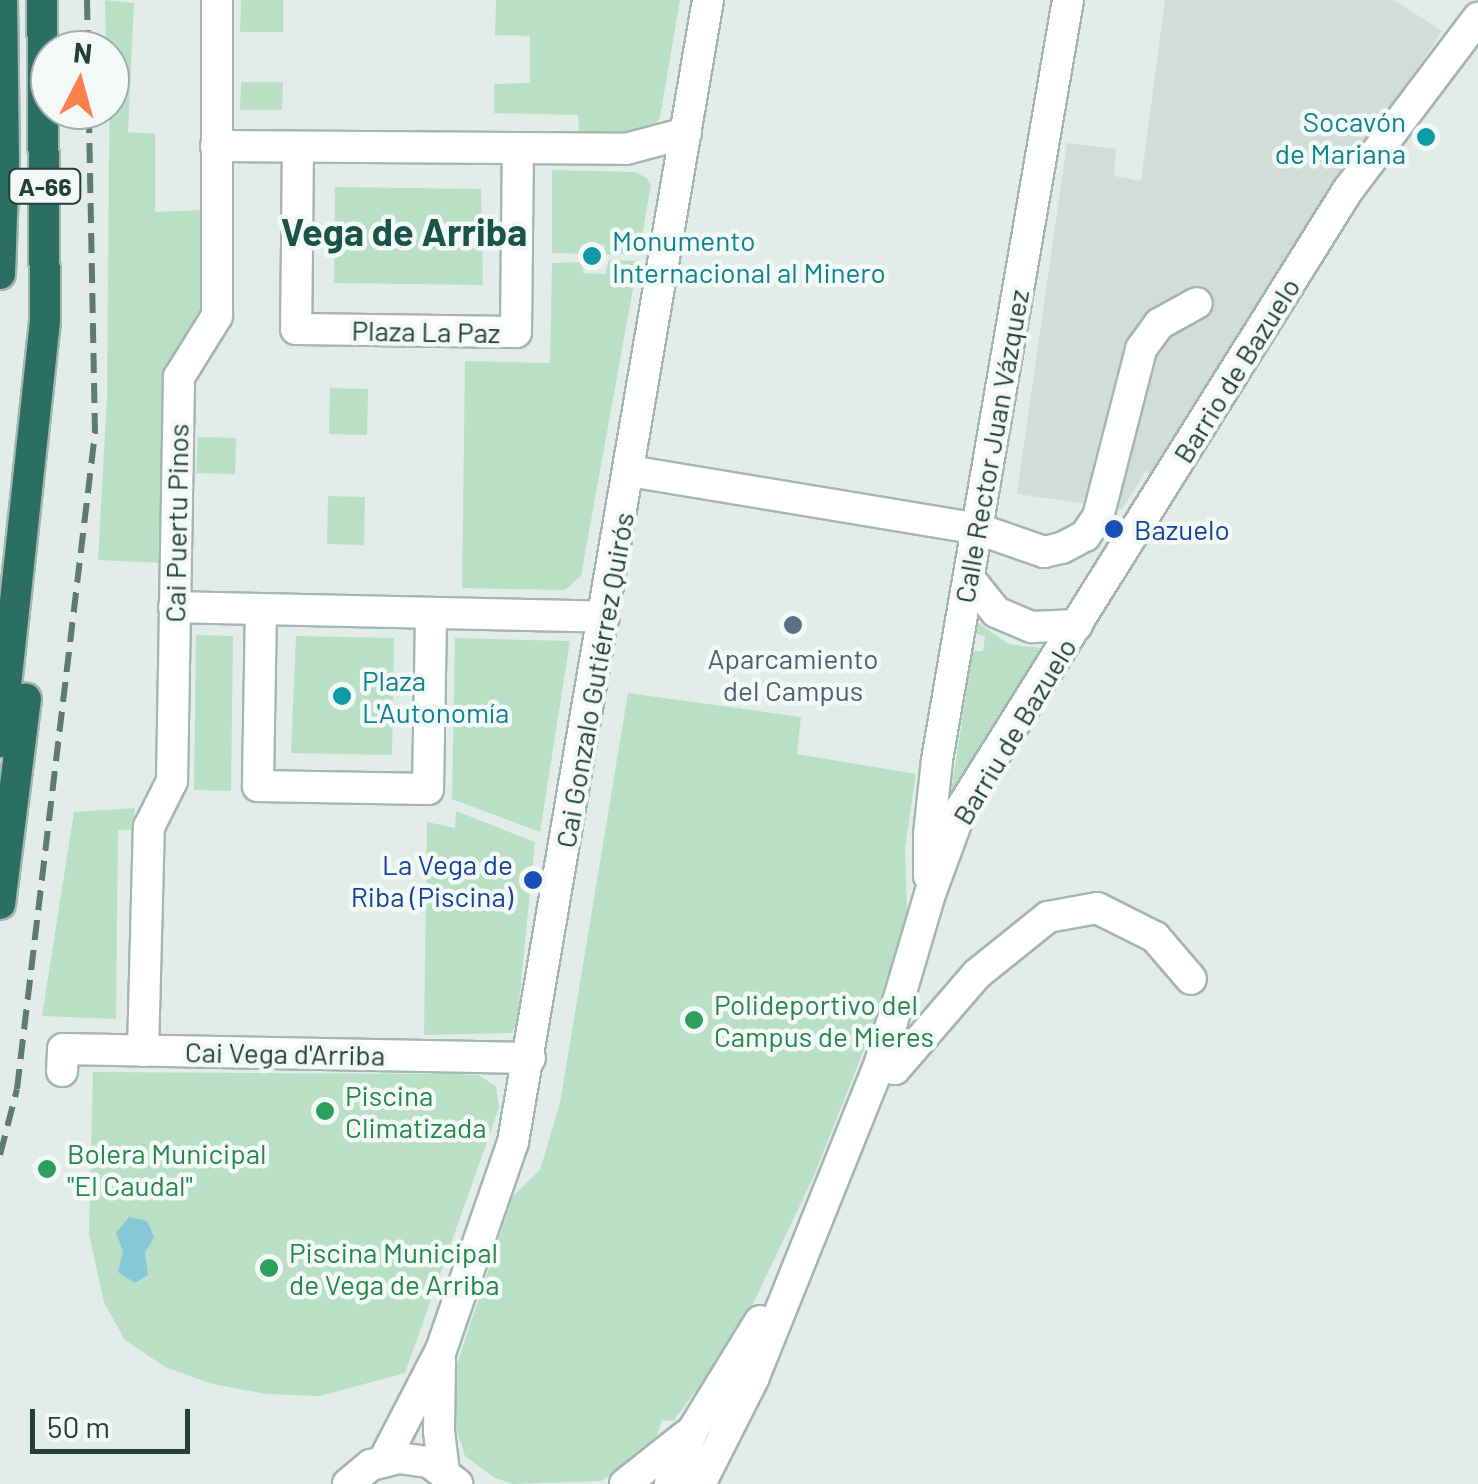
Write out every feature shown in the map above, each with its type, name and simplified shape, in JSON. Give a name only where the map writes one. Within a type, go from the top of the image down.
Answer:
[{"type":"highway","name":"A-66","points":[[0,274],[4,162],[2,0]]},
{"type":"highway","name":"A-66","points":[[0,742],[40,372],[46,253],[42,0]]},
{"type":"highway","points":[[0,904],[15,813],[45,507],[40,372]]},
{"type":"street","name":"Cai Puertu Pinos","points":[[143,1051],[149,827],[172,781],[179,377],[217,316],[217,0]]},
{"type":"street","name":"Cai Gonzalo Gutiérrez Quirós","points":[[384,1460],[441,1350],[513,1142],[708,0]]},
{"type":"street","name":"Calle Rector Juan Vázquez","points":[[930,894],[929,834],[938,760],[1068,0]]},
{"type":"street","points":[[1471,0],[1478,4]]},
{"type":"street","name":"Barrio de Bazuelo","points":[[1077,625],[1348,190],[1478,18]]},
{"type":"street","points":[[216,146],[626,148],[686,133]]},
{"type":"street","name":"Plaza La Paz","points":[[298,147],[296,329],[516,332],[518,148]]},
{"type":"street","points":[[626,148],[659,160],[678,182]]},
{"type":"street","points":[[628,471],[978,529],[1044,552],[1084,536],[1098,517],[1141,349],[1160,324],[1197,303]]},
{"type":"street","points":[[969,578],[996,612],[1032,627],[1077,625]]},
{"type":"street","points":[[174,607],[604,617]]},
{"type":"street","points":[[261,609],[258,786],[428,789],[431,613]]},
{"type":"street","name":"Barriu de Bazuelo","points":[[930,894],[962,807],[1077,625]]},
{"type":"street","points":[[700,1484],[753,1379],[798,1259],[879,1066],[930,894]]},
{"type":"street","points":[[879,1066],[895,1068],[977,974],[1048,917],[1097,908],[1155,937],[1191,979]]},
{"type":"street","name":"Cai Vega d'Arriba","points":[[62,1072],[63,1049],[530,1058]]},
{"type":"street","points":[[670,1484],[693,1430],[798,1259]]},
{"type":"street","name":"Cai Gonzalo Gutiérrez Quirós","points":[[441,1350],[438,1431],[454,1479]]},
{"type":"street","points":[[625,1484],[693,1430]]},
{"type":"street","points":[[682,1484],[688,1472],[716,1452]]},
{"type":"street","points":[[348,1484],[384,1460],[416,1460],[454,1479]]},
{"type":"shaded area","points":[[1165,0],[1394,0],[1442,31],[1152,476],[1146,471],[1122,509],[1017,494],[1067,143],[1116,149],[1114,176],[1141,181]]},
{"type":"green space","points":[[105,0],[134,3],[130,89],[130,30],[106,30]]},
{"type":"green space","points":[[241,0],[283,0],[283,32],[240,32]]},
{"type":"green space","points":[[496,0],[680,0],[660,117],[654,127],[643,133],[579,131],[578,115],[494,113],[494,84],[530,83],[530,36],[495,35]]},
{"type":"green space","points":[[241,82],[283,82],[282,110],[240,110]]},
{"type":"green space","points":[[109,130],[128,130],[155,134],[155,212],[203,210],[203,303],[194,331],[175,354],[166,383],[162,563],[98,560],[107,397]]},
{"type":"green space","points":[[552,170],[635,172],[647,178],[651,185],[639,253],[605,255],[605,245],[586,243],[585,254],[552,253]]},
{"type":"green space","points":[[335,187],[481,189],[483,285],[334,283]]},
{"type":"green space","points":[[609,260],[638,261],[581,576],[565,590],[462,588],[465,361],[550,363],[552,263],[584,262],[583,273],[605,274]]},
{"type":"green space","points":[[330,388],[368,389],[367,435],[329,434]]},
{"type":"green space","points":[[198,437],[236,438],[235,474],[196,473]]},
{"type":"green space","points":[[328,496],[365,497],[364,545],[327,544]]},
{"type":"green space","points":[[978,623],[1009,644],[1041,648],[951,791],[973,651],[983,651],[985,636],[976,634]]},
{"type":"green space","points":[[196,635],[233,636],[231,791],[194,790]]},
{"type":"green space","points":[[296,636],[394,638],[392,755],[291,753]]},
{"type":"green space","points":[[455,638],[570,641],[540,832],[452,799]]},
{"type":"green space","points":[[628,693],[801,717],[797,754],[916,774],[905,848],[907,909],[881,1007],[813,1178],[739,1333],[673,1421],[662,1420],[652,1450],[601,1481],[513,1484],[495,1478],[465,1456],[452,1416],[450,1385],[513,1196],[540,1170],[560,1103]]},
{"type":"green space","points":[[135,808],[133,830],[118,830],[116,1019],[42,1016],[74,812]]},
{"type":"green space","points":[[456,811],[535,842],[517,1023],[512,1033],[424,1035],[427,822],[455,828]]},
{"type":"green space","name":"Piscina Municipal de Vega de Arriba","points":[[93,1072],[456,1074],[478,1075],[496,1086],[499,1108],[405,1373],[320,1396],[267,1394],[212,1384],[165,1367],[125,1340],[104,1302],[89,1234]]},
{"type":"water","points":[[129,1217],[147,1221],[154,1237],[145,1253],[148,1275],[135,1283],[118,1272],[123,1251],[116,1233]]},
{"type":"railway","points":[[87,0],[88,30]]},
{"type":"railway","points":[[0,1155],[17,1089],[95,433],[89,130]]},
{"type":"place","name":"Socavón de Mariana","points":[[1426,137]]},
{"type":"place","name":"Monumento Internacional al Minero","points":[[592,256]]},
{"type":"place","name":"Bazuelo","points":[[1114,529]]},
{"type":"place","name":"Aparcamiento del Campus","points":[[793,625]]},
{"type":"place","name":"Plaza L'Autonomía","points":[[342,696]]},
{"type":"place","name":"La Vega de Riba (Piscina)","points":[[533,880]]},
{"type":"place","name":"Polideportivo del Campus de Mieres","points":[[694,1020]]},
{"type":"place","name":"Piscina Climatizada","points":[[325,1111]]},
{"type":"place","name":"Bolera Municipal \"El Caudal\"","points":[[47,1169]]},
{"type":"place","name":"Piscina Municipal de Vega de Arriba","points":[[269,1268]]},
{"type":"district","name":"Vega de Arriba","points":[[404,232]]}]
